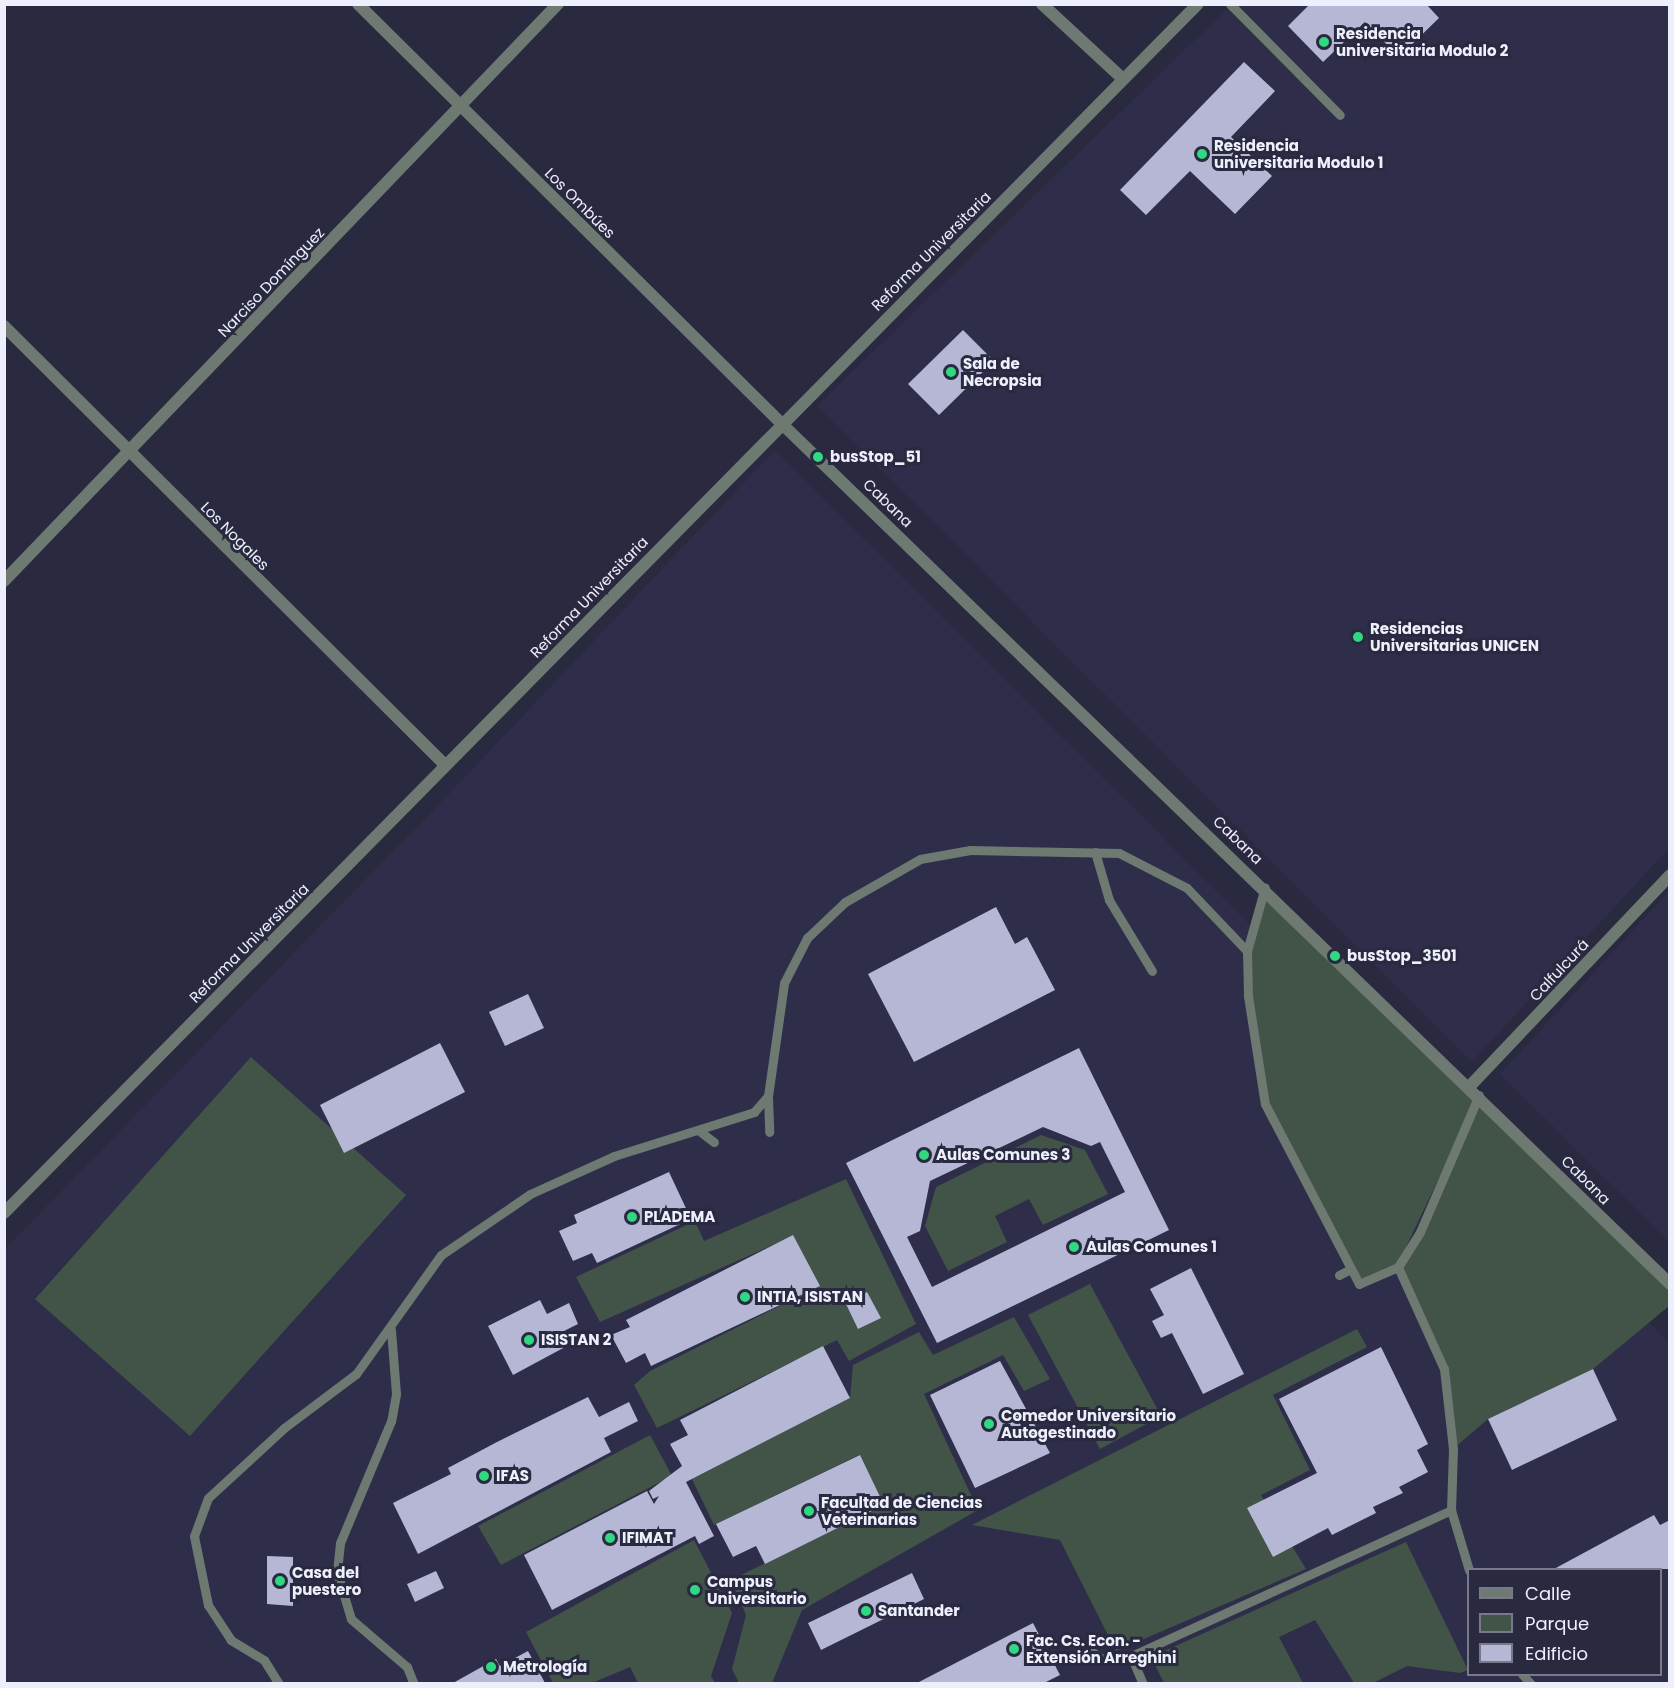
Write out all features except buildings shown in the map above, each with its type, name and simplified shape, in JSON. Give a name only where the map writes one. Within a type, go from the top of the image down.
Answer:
[{"type":"street","name":"Los Ombúes","points":[[358,4],[781,423]]},
{"type":"street","name":"Narciso Domínguez","points":[[4,581],[558,4]]},
{"type":"street","points":[[1042,4],[1123,79]]},
{"type":"street","name":"Reforma Universitaria","points":[[4,1213],[781,423],[1198,4]]},
{"type":"street","name":"Los Nogales","points":[[4,326],[128,452],[445,765]]},
{"type":"street","name":"Cabana","points":[[781,423],[1265,887],[1670,1284]]},
{"type":"street","name":"Calfulcurá","points":[[1474,1091],[1670,875]]},
{"type":"lane","points":[[1230,4],[1340,115]]},
{"type":"lane","points":[[769,1132],[768,1096],[784,983],[807,938],[845,902],[920,859],[970,850],[1119,853],[1186,888],[1247,951]]},
{"type":"lane","points":[[1095,852],[1108,900],[1152,971]]},
{"type":"lane","points":[[1265,887],[1247,951],[1248,996],[1265,1104],[1359,1284],[1398,1267],[1420,1232],[1474,1091]]},
{"type":"lane","points":[[279,1683],[264,1660],[231,1640],[208,1605],[197,1570],[194,1536],[208,1498],[284,1428],[356,1374],[391,1330],[411,1293],[441,1255],[530,1194],[614,1156],[754,1112],[768,1096]]},
{"type":"lane","points":[[698,1130],[714,1142]]},
{"type":"lane","points":[[1282,1159],[1292,1154]]},
{"type":"lane","points":[[1398,1267],[1444,1369],[1453,1449],[1451,1510],[1469,1568]]},
{"type":"lane","points":[[1339,1275],[1351,1269]]},
{"type":"lane","points":[[391,1330],[396,1394],[391,1421],[340,1543],[338,1572],[351,1619],[407,1667],[414,1683]]},
{"type":"lane","points":[[1086,1647],[1102,1659],[1131,1656],[1451,1510]]},
{"type":"lane","points":[[1131,1656],[1143,1683]]},
{"type":"shaded area","name":"Residencias Universitarias UNICEN","points":[[1231,5],[1669,5],[1669,848],[1472,1062],[817,406]]},
{"type":"shaded area","points":[[775,450],[1669,1343],[1669,1683],[5,1684],[5,1249],[444,799]]},
{"type":"shaded area","points":[[1669,891],[1669,1242],[1500,1074]]},
{"type":"green space","points":[[1265,887],[1669,1284],[1669,1306],[1593,1369],[1488,1419],[1453,1449],[1444,1369],[1398,1267],[1420,1232],[1468,1117],[1397,1266],[1359,1284],[1265,1104],[1247,951]]},
{"type":"green space","points":[[251,1057],[406,1195],[190,1436],[35,1299]]},
{"type":"green space","points":[[1041,1135],[1085,1150],[1108,1194],[1043,1225],[1029,1199],[995,1216],[1007,1242],[948,1271],[925,1226],[936,1187]]},
{"type":"green space","points":[[846,1179],[916,1324],[849,1361],[837,1340],[657,1428],[634,1385],[650,1371],[819,1286],[793,1236],[600,1322],[576,1277],[695,1221],[704,1241]]},
{"type":"green space","points":[[1090,1284],[1161,1416],[1100,1449],[1028,1315]]},
{"type":"green space","points":[[1014,1317],[1050,1379],[1024,1391],[1003,1355],[924,1394],[978,1510],[802,1610],[772,1683],[739,1683],[732,1669],[746,1615],[731,1580],[884,1505],[859,1455],[714,1525],[692,1479],[850,1398],[853,1365],[919,1332],[933,1355]]},
{"type":"green space","points":[[1357,1329],[1367,1347],[1273,1395],[1310,1470],[1261,1495],[1306,1569],[1116,1651],[1060,1540],[972,1525]]},
{"type":"green space","points":[[650,1435],[671,1474],[666,1479],[501,1565],[478,1526]]},
{"type":"green space","points":[[694,1540],[732,1613],[711,1676],[715,1683],[638,1683],[630,1667],[592,1683],[553,1683],[526,1632]]},
{"type":"green space","points":[[1406,1542],[1467,1670],[1460,1673],[1407,1666],[1373,1683],[1354,1683],[1315,1620],[1279,1637],[1303,1683],[1164,1683],[1151,1657]]},
{"type":"place","name":"Residencia universitaria Modulo 2","points":[[1324,42]]},
{"type":"place","name":"Residencia universitaria Modulo 1","points":[[1202,154]]},
{"type":"place","name":"Sala de Necropsia","points":[[951,372]]},
{"type":"place","name":"busStop_51","points":[[818,457]]},
{"type":"place","name":"Residencias Universitarias UNICEN","points":[[1358,637]]},
{"type":"place","name":"busStop_3501","points":[[1335,956]]},
{"type":"place","name":"Aulas Comunes 3","points":[[924,1155]]},
{"type":"place","name":"PLADEMA","points":[[632,1217]]},
{"type":"place","name":"Aulas Comunes 1","points":[[1074,1247]]},
{"type":"place","name":"INTIA, ISISTAN","points":[[745,1297]]},
{"type":"place","name":"ISISTAN 2","points":[[529,1340]]},
{"type":"place","name":"Comedor Universitario Autogestinado","points":[[989,1424]]},
{"type":"place","name":"IFAS","points":[[484,1476]]},
{"type":"place","name":"Facultad de Ciencias Veterinarias","points":[[809,1511]]},
{"type":"place","name":"IFIMAT","points":[[610,1538]]},
{"type":"place","name":"Casa del puestero","points":[[280,1581]]},
{"type":"place","name":"Campus Universitario","points":[[695,1590]]},
{"type":"place","name":"Santander","points":[[866,1611]]},
{"type":"place","name":"Fac. Cs. Econ. - Extensión Arreghini","points":[[1014,1649]]},
{"type":"place","name":"Metrología","points":[[491,1667]]}]
